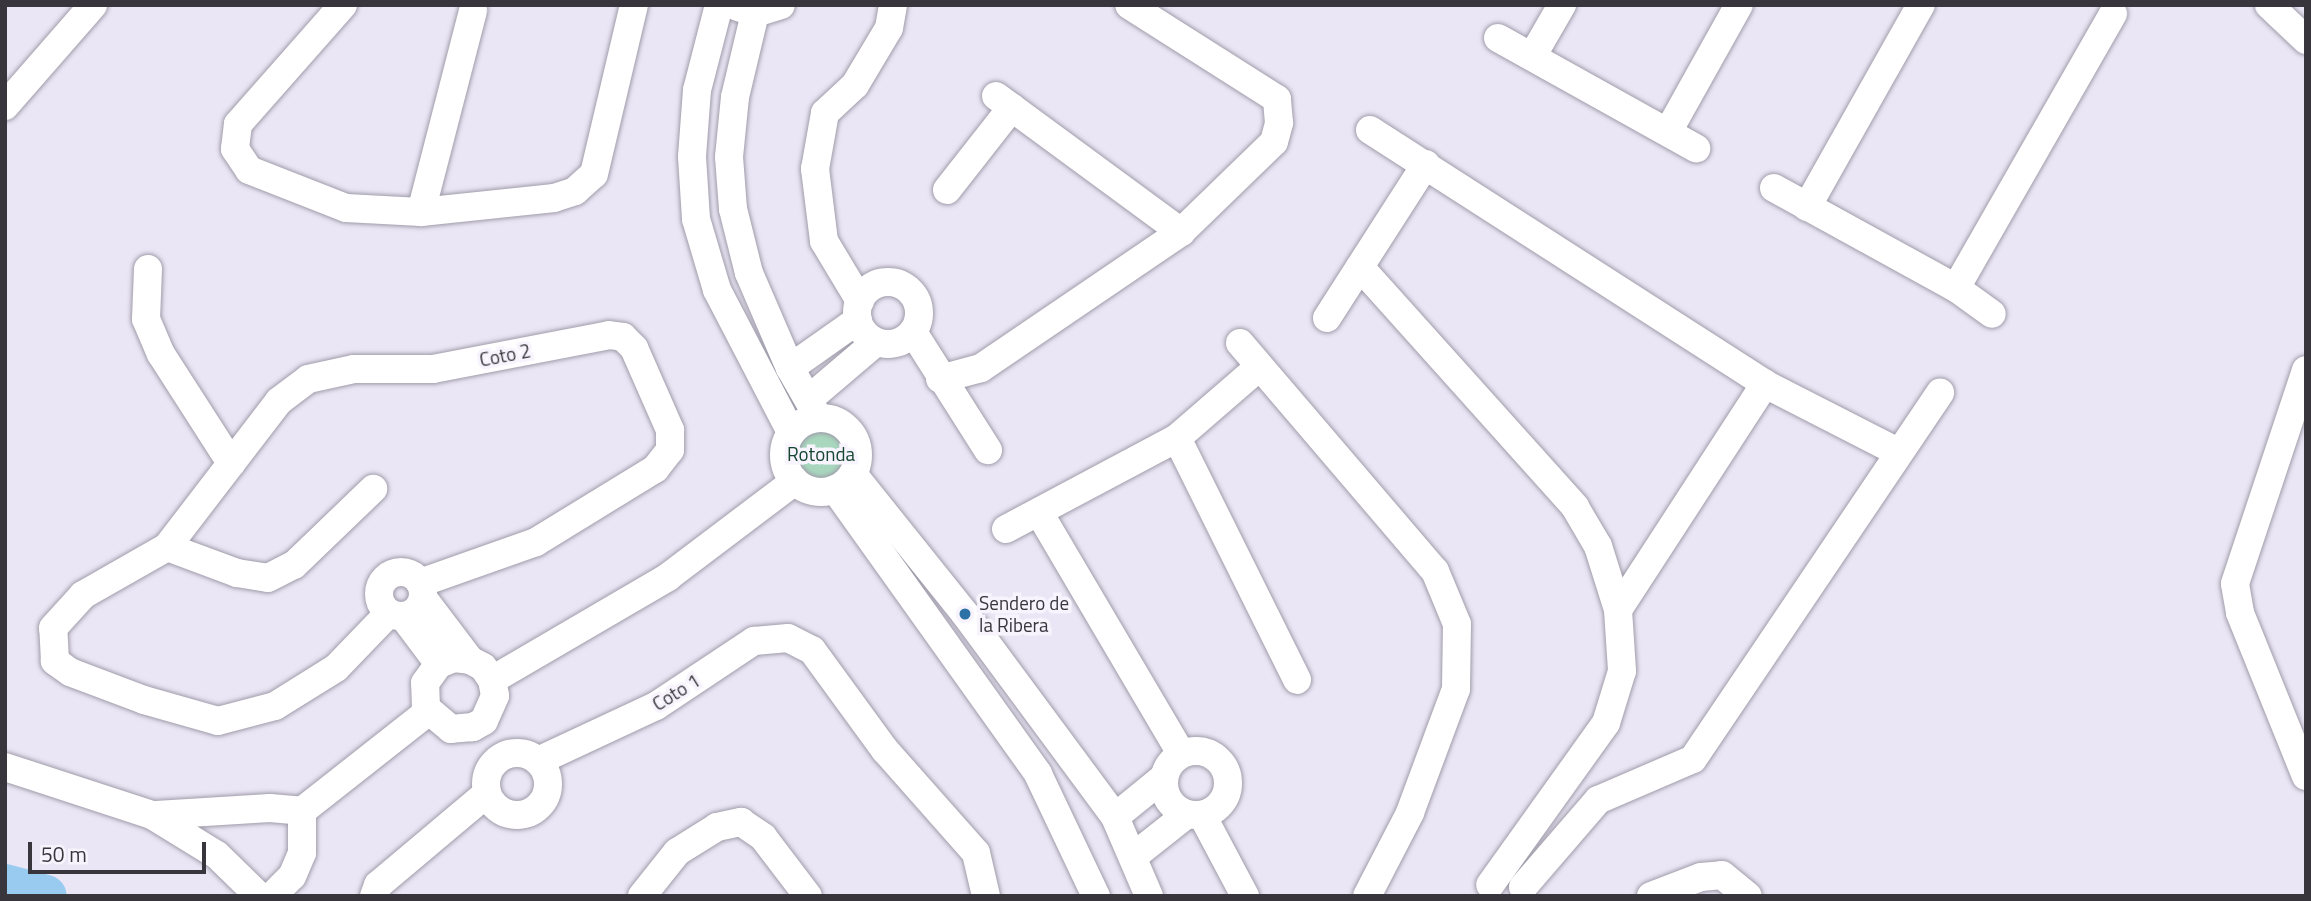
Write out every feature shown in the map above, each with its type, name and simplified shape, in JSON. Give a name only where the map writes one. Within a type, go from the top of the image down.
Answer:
[{"type":"street","points":[[5,106],[93,5]]},
{"type":"street","points":[[343,5],[238,124],[235,149],[249,170],[346,208],[421,212],[554,198],[575,191],[594,174],[635,5]]},
{"type":"street","points":[[719,5],[697,90],[692,157],[696,219],[717,290],[791,432]]},
{"type":"street","points":[[876,342],[824,241],[815,169],[825,113],[855,85],[890,28],[892,5]]},
{"type":"street","points":[[940,379],[981,368],[1181,232],[1274,142],[1279,123],[1277,99],[1129,5]]},
{"type":"street","points":[[1533,55],[1562,5]]},
{"type":"street","points":[[1669,130],[1740,5]]},
{"type":"street","points":[[1807,207],[1921,5]]},
{"type":"street","points":[[2269,5],[2306,40]]},
{"type":"street","points":[[757,8],[735,97],[729,157],[733,209],[749,273],[790,368],[813,408],[840,422],[855,440],[858,452],[844,482],[813,491],[795,481],[783,452],[791,432],[813,408],[876,342],[896,343],[913,332],[919,312],[911,293],[903,286],[883,282],[859,311],[790,368]]},
{"type":"street","points":[[421,212],[473,11]]},
{"type":"street","points":[[1956,288],[2113,14]]},
{"type":"street","points":[[1499,38],[1669,130],[1696,148]]},
{"type":"street","points":[[947,190],[1004,102],[1181,232]]},
{"type":"street","points":[[1370,130],[1765,384],[1898,452]]},
{"type":"street","points":[[1327,318],[1426,164]]},
{"type":"street","points":[[1774,188],[1956,288],[1992,314]]},
{"type":"street","points":[[1360,267],[1575,507],[1598,546],[1618,610],[1622,671],[1606,723],[1585,757],[1482,890]]},
{"type":"street","points":[[148,269],[146,319],[161,354],[231,463],[167,547],[83,595],[53,628],[55,661],[144,700],[218,721],[285,700],[336,667],[409,602]]},
{"type":"street","points":[[913,332],[940,379],[988,450]]},
{"type":"street","name":"Coto 2","points":[[231,463],[279,401],[308,379],[354,369],[433,369],[609,335],[623,337],[634,348],[670,430],[670,450],[655,469],[536,542],[409,602]]},
{"type":"street","points":[[1240,343],[1435,571],[1457,624],[1455,689],[1410,813],[1367,896]]},
{"type":"street","points":[[1006,529],[1040,514],[1177,438],[1259,367]]},
{"type":"street","points":[[2306,370],[2235,583],[2240,613],[2306,776]]},
{"type":"street","points":[[1618,610],[1765,384]]},
{"type":"street","points":[[1482,890],[1508,882],[1527,892],[1598,800],[1618,789],[1645,782],[1693,759],[1940,393]]},
{"type":"street","points":[[1177,438],[1297,680]]},
{"type":"street","points":[[492,680],[668,577],[795,481]]},
{"type":"street","points":[[844,482],[965,614],[1115,817],[1135,856],[1149,896]]},
{"type":"street","points":[[844,482],[1038,774],[1096,896]]},
{"type":"street","points":[[167,547],[237,573],[268,578],[294,565],[373,489]]},
{"type":"street","points":[[1040,514],[1181,753]]},
{"type":"street","points":[[409,602],[470,660],[483,667],[492,680],[491,711],[510,752],[538,761],[548,789],[531,813],[510,815],[487,783],[462,730]]},
{"type":"street","points":[[409,602],[439,664]]},
{"type":"street","name":"Coto 1","points":[[538,761],[656,706],[754,641],[788,638],[812,650],[885,750],[976,853],[986,896]]},
{"type":"street","points":[[470,660],[454,658],[439,664],[425,684],[429,712],[441,725],[462,730],[473,727],[491,711]]},
{"type":"street","points":[[152,815],[241,812],[270,808],[302,811],[429,712]]},
{"type":"street","points":[[1115,817],[1163,778],[1169,764],[1181,753],[1197,750],[1211,755],[1223,766],[1228,780],[1225,796],[1216,808],[1194,815],[1135,856]]},
{"type":"street","points":[[374,896],[377,885],[487,783],[492,763],[510,752]]},
{"type":"street","points":[[1585,757],[1618,789]]},
{"type":"street","points":[[5,767],[152,815],[217,855],[259,896]]},
{"type":"street","points":[[1163,778],[1169,798],[1194,815],[1245,896]]},
{"type":"street","points":[[272,896],[292,876],[302,853],[302,811]]},
{"type":"street","points":[[217,855],[241,812]]},
{"type":"street","points":[[642,896],[677,852],[717,827],[741,822],[763,838],[808,896]]},
{"type":"street","points":[[1651,896],[1701,877],[1722,875],[1748,896]]},
{"type":"green space","name":"Rotonda","points":[[827,417],[846,427],[854,439],[854,467],[846,479],[834,487],[813,489],[794,479],[786,467],[784,446],[794,427],[806,419]]},
{"type":"waterway","points":[[5,885],[46,896]]},
{"type":"place","name":"Sendero de la Ribera","points":[[965,614]]}]
